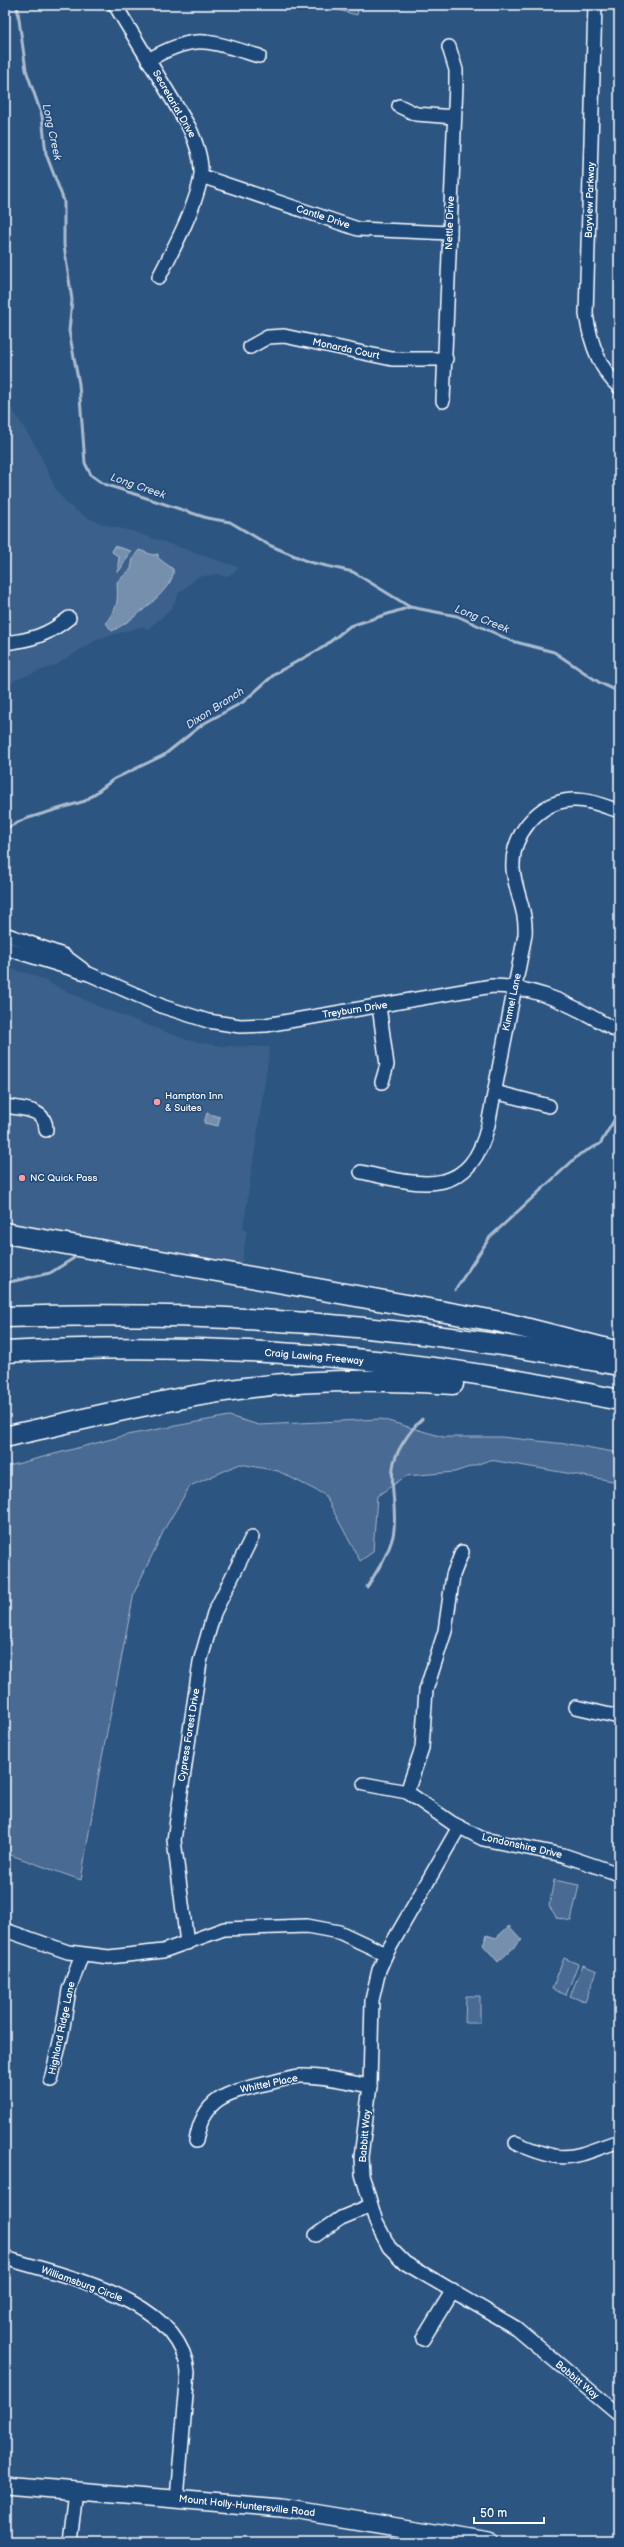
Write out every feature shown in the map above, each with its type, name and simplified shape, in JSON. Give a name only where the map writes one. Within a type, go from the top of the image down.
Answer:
[{"type":"highway","points":[[5,1233],[501,1322],[619,1352]]},
{"type":"highway","points":[[5,1317],[118,1315],[280,1319],[376,1327],[466,1339],[619,1365]]},
{"type":"highway","name":"Craig Lawing Freeway","points":[[5,1352],[124,1348],[291,1354],[488,1376],[612,1399]]},
{"type":"highway","points":[[5,1437],[154,1403],[245,1388],[290,1383],[374,1380],[432,1383],[612,1399]]},
{"type":"main road","name":"Mount Holly-Huntersville Road","points":[[5,2485],[177,2498],[282,2508],[471,2541],[488,2542]]},
{"type":"street","name":"Secretariat Drive","points":[[115,5],[196,143],[201,176],[193,201],[159,277]]},
{"type":"street","name":"Bayview Parkway","points":[[595,5],[586,314],[590,338],[596,352],[609,377],[619,387]]},
{"type":"street","points":[[148,60],[176,45],[194,41],[217,44],[259,56]]},
{"type":"street","name":"Nettle Drive","points":[[443,401],[446,359],[456,70],[449,47]]},
{"type":"street","points":[[399,106],[416,114],[454,117]]},
{"type":"street","name":"Cantle Drive","points":[[201,176],[358,229],[450,233]]},
{"type":"street","name":"Monarda Court","points":[[250,347],[268,337],[284,336],[392,359],[446,359]]},
{"type":"street","points":[[5,643],[40,637],[54,630],[69,618]]},
{"type":"street","name":"Kimmel Lane","points":[[361,1172],[420,1184],[440,1183],[455,1176],[470,1164],[477,1155],[485,1138],[495,1092],[526,924],[513,871],[513,861],[520,835],[536,815],[557,803],[572,800],[586,800],[619,811]]},
{"type":"street","name":"Treyburn Drive","points":[[5,934],[62,955],[89,974]]},
{"type":"street","name":"Treyburn Drive","points":[[5,948],[89,974],[164,1007],[208,1021],[240,1026],[266,1025],[492,986],[514,987],[568,1003],[619,1032]]},
{"type":"street","points":[[379,1006],[387,1065],[382,1082]]},
{"type":"street","points":[[495,1092],[549,1106]]},
{"type":"street","points":[[5,1106],[38,1112],[45,1122],[46,1130]]},
{"type":"street","name":"Cypress Forest Drive","points":[[187,1942],[175,1852],[174,1831],[200,1662],[214,1614],[252,1537]]},
{"type":"street","points":[[407,1792],[422,1748],[426,1690],[445,1631],[453,1575],[462,1552]]},
{"type":"street","points":[[576,1707],[619,1717]]},
{"type":"street","name":"Londonshire Drive","points":[[364,1784],[407,1792],[459,1827],[483,1839],[563,1855],[619,1874]]},
{"type":"street","name":"Babbitt Way","points":[[459,1827],[386,1954],[379,1970],[372,2000],[370,2086],[361,2157],[364,2186],[370,2206],[383,2238],[395,2254],[410,2266],[516,2328],[619,2416]]},
{"type":"street","points":[[5,1930],[51,1948],[82,1954],[127,1957],[163,1951],[236,1927],[307,1926],[340,1932],[386,1954]]},
{"type":"street","name":"Highland Ridge Lane","points":[[51,2080],[62,2033],[69,1990],[82,1954]]},
{"type":"street","name":"Whittel Place","points":[[196,2141],[200,2123],[205,2112],[215,2101],[228,2093],[300,2076],[370,2086]]},
{"type":"street","points":[[516,2143],[550,2156],[566,2158],[619,2141]]},
{"type":"street","points":[[316,2235],[341,2218],[370,2206]]},
{"type":"street","name":"Williamsburg Circle","points":[[5,2258],[70,2278],[131,2302],[155,2318],[179,2345],[187,2362],[188,2372],[177,2498]]},
{"type":"street","points":[[423,2339],[453,2290]]},
{"type":"street","points":[[70,2542],[76,2490]]},
{"type":"shaded area","points":[[319,5],[359,5],[357,15]]},
{"type":"shaded area","points":[[5,398],[38,450],[56,490],[68,505],[84,516],[105,525],[132,531],[240,568],[226,577],[217,574],[198,577],[179,593],[171,609],[147,630],[143,626],[98,639],[56,665],[15,680],[5,689]]},
{"type":"shaded area","points":[[114,546],[131,551],[120,570],[117,572],[119,557],[112,552]]},
{"type":"shaded area","points":[[139,550],[153,555],[158,554],[158,558],[173,569],[172,577],[160,595],[150,604],[129,621],[112,631],[106,623],[116,604],[117,582],[131,569],[133,558]]},
{"type":"shaded area","points":[[5,967],[33,975],[102,1008],[187,1040],[220,1046],[270,1047],[243,1229],[247,1231],[241,1267],[66,1235],[5,1221]]},
{"type":"shaded area","points":[[207,1113],[220,1117],[218,1126],[204,1123]]},
{"type":"shaded area","points":[[229,1416],[259,1425],[381,1419],[443,1437],[501,1437],[575,1445],[619,1453],[619,1482],[490,1460],[455,1472],[406,1476],[377,1496],[373,1552],[360,1561],[325,1495],[278,1471],[240,1464],[190,1486],[165,1528],[134,1593],[99,1773],[81,1880],[5,1853],[5,1467],[127,1435]]},
{"type":"shaded area","points":[[554,1880],[579,1885],[571,1921],[557,1918],[549,1906]]},
{"type":"shaded area","points":[[509,1926],[522,1940],[498,1962],[483,1945],[487,1935],[496,1938]]},
{"type":"shaded area","points":[[564,1958],[578,1964],[566,1995],[552,1989]]},
{"type":"shaded area","points":[[583,1965],[597,1971],[585,2002],[570,1996]]},
{"type":"shaded area","points":[[466,1996],[480,1996],[480,2023],[465,2023]]},
{"type":"waterway","name":"Long Creek","points":[[17,5],[26,70],[42,116],[46,154],[64,201],[64,245],[72,300],[69,331],[79,384],[85,463],[91,475],[104,484],[207,518],[230,522],[269,545],[309,562],[353,572],[410,607],[457,616],[512,641],[554,652],[600,683],[619,692]]},
{"type":"waterway","name":"Dixon Branch","points":[[5,829],[25,819],[85,801],[114,779],[164,755],[203,724],[243,702],[276,673],[322,648],[350,626],[410,607]]},
{"type":"waterway","points":[[455,1290],[490,1237],[580,1154],[600,1144],[619,1112]]},
{"type":"waterway","points":[[5,1283],[50,1273],[74,1258]]},
{"type":"waterway","points":[[367,1587],[385,1556],[393,1536],[395,1519],[392,1476],[396,1455],[413,1429],[422,1419]]},
{"type":"place","name":"Hampton Inn & Suites","points":[[157,1102]]},
{"type":"place","name":"NC Quick Pass","points":[[22,1178]]}]
